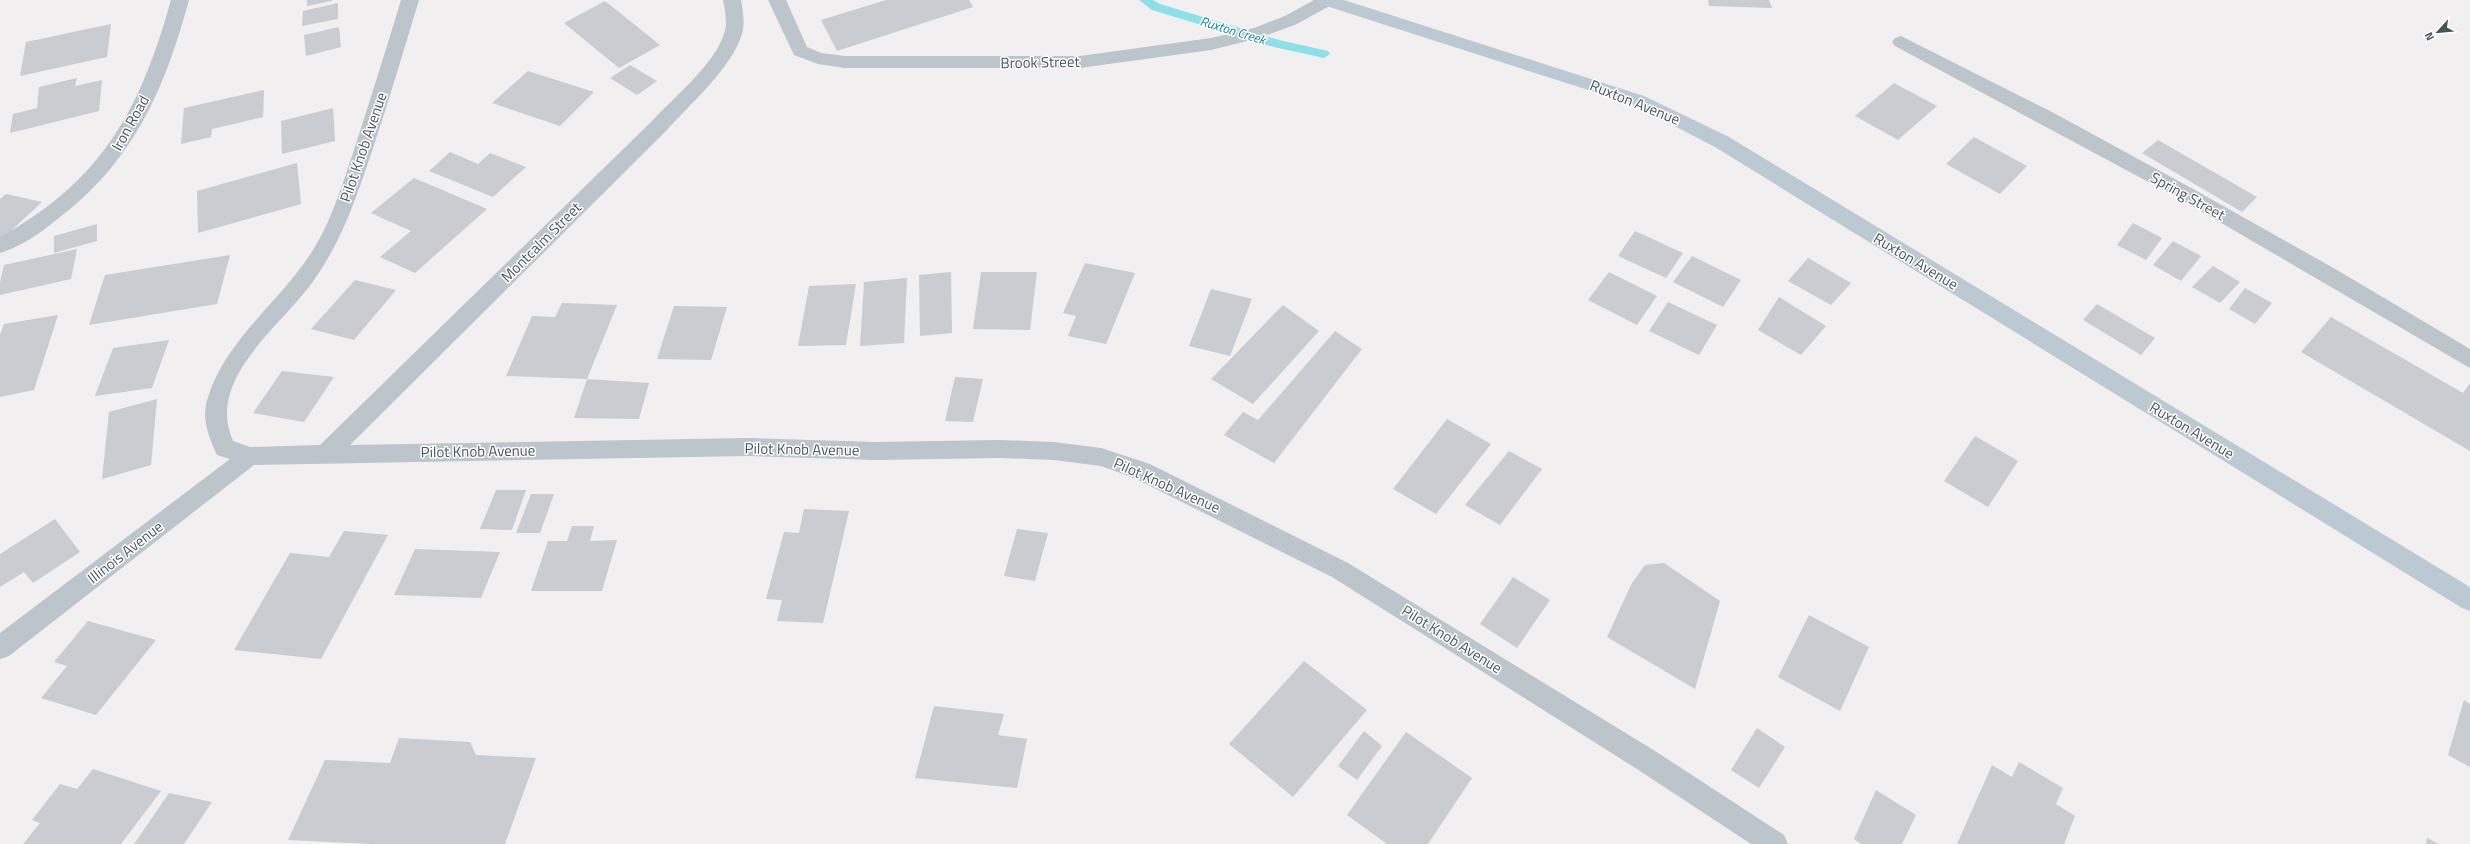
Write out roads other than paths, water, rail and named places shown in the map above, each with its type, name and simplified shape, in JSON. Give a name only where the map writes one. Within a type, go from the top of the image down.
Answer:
[{"type":"street","name":"Iron Road","points":[[0,246],[52,213],[108,160],[128,132],[150,86],[180,0]]},
{"type":"street","name":"Pilot Knob Avenue","points":[[410,0],[387,80],[348,194],[323,250],[276,314],[255,332],[239,353],[224,385],[214,412],[217,432],[225,448],[250,456],[327,453],[748,447],[876,451],[999,449],[1054,451],[1101,457],[1149,474],[1340,570],[1646,760],[1775,844]]},
{"type":"street","name":"Brook Street","points":[[776,0],[800,51],[818,58],[845,62],[1080,62],[1218,42],[1259,32],[1291,20],[1326,0]]},
{"type":"street","name":"Ruxton Avenue","points":[[1326,0],[1596,86],[1677,118],[1728,146],[2470,600]]},
{"type":"street","name":"Montcalm Street","points":[[327,453],[659,126],[725,50],[733,34],[733,9]]},
{"type":"street","name":"Spring Street","points":[[1901,42],[2168,184],[2370,298],[2470,360]]},
{"type":"street","name":"Illinois Avenue","points":[[0,648],[250,456]]},
{"type":"waterway","name":"Ruxton Creek","points":[[1145,0],[1156,7],[1278,44],[1324,54]]}]
